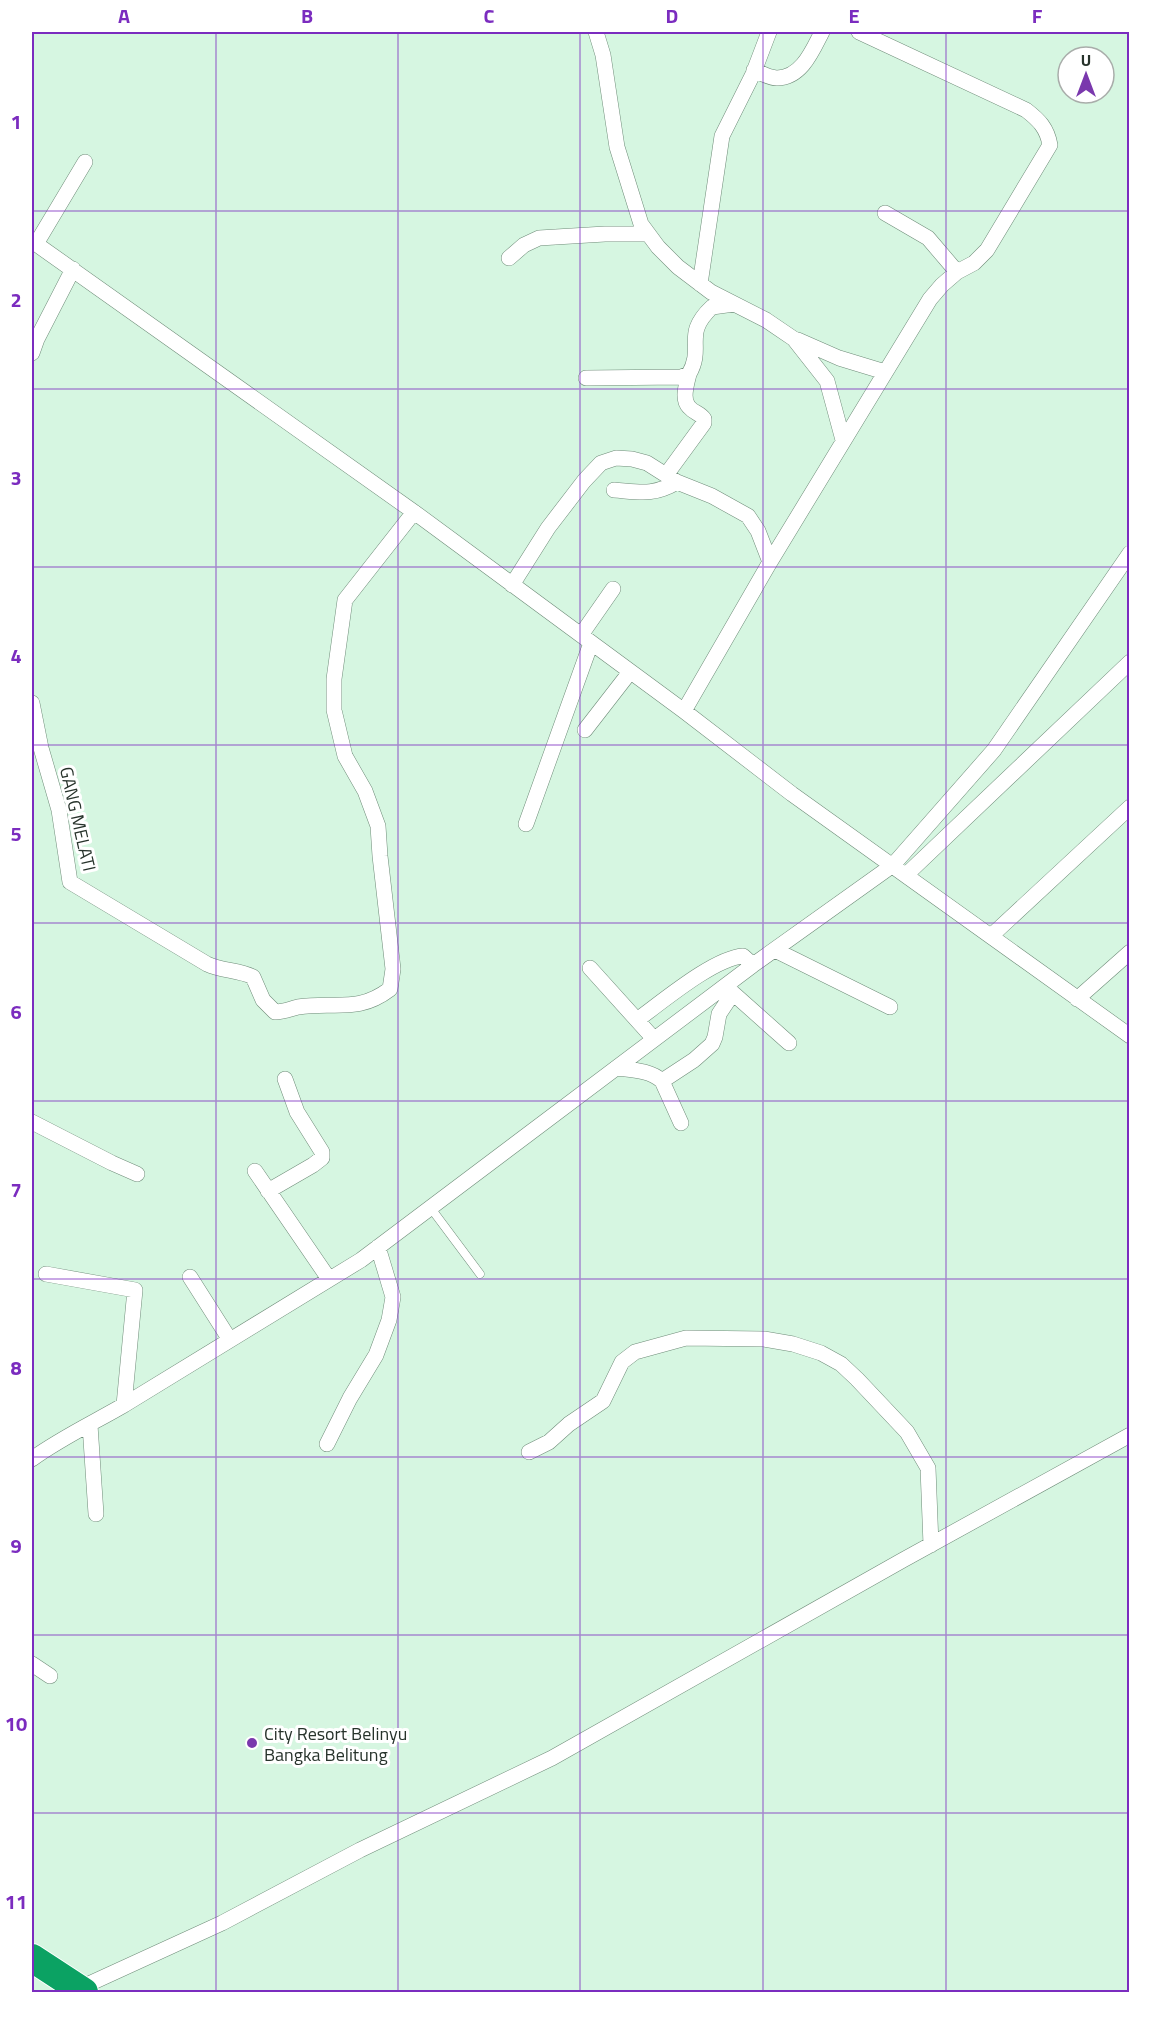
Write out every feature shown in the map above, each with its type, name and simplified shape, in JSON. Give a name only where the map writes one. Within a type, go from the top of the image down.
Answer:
[{"type":"highway","points":[[32,1958],[82,1990]]},
{"type":"street","points":[[596,32],[603,55],[617,147],[641,224],[658,247],[678,267],[711,292],[766,320],[794,339],[839,358],[885,372]]},
{"type":"street","points":[[700,284],[722,136],[754,70],[769,32]]},
{"type":"street","points":[[754,70],[776,78],[794,73],[805,63],[822,32]]},
{"type":"street","points":[[684,711],[770,562],[930,299],[957,272],[974,263],[987,250],[1050,145],[1048,135],[1040,122],[1026,110],[859,32]]},
{"type":"street","points":[[85,162],[34,242],[414,512],[684,711],[792,794],[1130,1036]]},
{"type":"street","points":[[885,213],[928,238],[957,272]]},
{"type":"street","points":[[509,258],[524,245],[539,238],[648,234]]},
{"type":"street","points":[[32,353],[73,269]]},
{"type":"street","points":[[614,490],[650,492],[663,490],[671,479],[704,423],[702,415],[689,408],[686,402],[689,374],[695,357],[694,333],[698,323],[712,307],[734,304]]},
{"type":"street","points":[[794,339],[827,381],[843,440]]},
{"type":"street","points":[[586,378],[681,377],[689,374]]},
{"type":"street","points":[[512,585],[561,510],[584,481],[602,463],[616,458],[647,463],[671,479],[712,496],[748,516],[758,531],[770,562]]},
{"type":"street","name":"GANG MELATI","points":[[32,703],[40,748],[59,810],[70,882],[223,970],[253,977],[263,1000],[275,1012],[284,1012],[299,1007],[355,1006],[378,999],[390,989],[393,969],[378,826],[365,791],[345,756],[334,710],[334,679],[345,600],[414,512]]},
{"type":"street","points":[[32,1459],[361,1260],[654,1039],[729,990],[753,965],[893,865],[994,750],[1130,553]]},
{"type":"street","points":[[526,824],[586,639],[613,589]]},
{"type":"street","points":[[906,874],[1130,662]]},
{"type":"street","points":[[585,730],[630,672]]},
{"type":"street","points":[[991,936],[1130,807]]},
{"type":"street","points":[[775,950],[890,1007]]},
{"type":"street","points":[[1077,999],[1130,952]]},
{"type":"street","points":[[637,1020],[727,959],[743,956],[753,965]]},
{"type":"street","points":[[590,968],[654,1039]]},
{"type":"street","points":[[729,990],[789,1043]]},
{"type":"street","points":[[662,1081],[694,1060],[712,1044],[719,1014],[729,990]]},
{"type":"street","points":[[616,1068],[651,1073],[662,1081],[681,1123]]},
{"type":"street","points":[[268,1191],[322,1158],[322,1152],[297,1112],[285,1080]]},
{"type":"street","points":[[32,1122],[137,1174]]},
{"type":"street","points":[[255,1171],[329,1279]]},
{"type":"street","points":[[327,1444],[350,1398],[376,1355],[389,1320],[393,1297],[378,1247]]},
{"type":"street","points":[[46,1274],[135,1290],[124,1405]]},
{"type":"street","points":[[190,1277],[230,1340]]},
{"type":"street","points":[[529,1452],[549,1442],[569,1424],[603,1401],[622,1362],[634,1352],[686,1338],[764,1339],[793,1344],[821,1353],[841,1364],[907,1432],[928,1468],[931,1545]]},
{"type":"street","points":[[83,1427],[96,1514]]},
{"type":"street","points":[[82,1990],[222,1923],[360,1850],[552,1758],[1130,1435]]},
{"type":"street","points":[[32,1664],[50,1676]]},
{"type":"lane","points":[[430,1207],[480,1275]]},
{"type":"place","name":"City Resort Belinyu Bangka Belitung","points":[[252,1743]]}]
